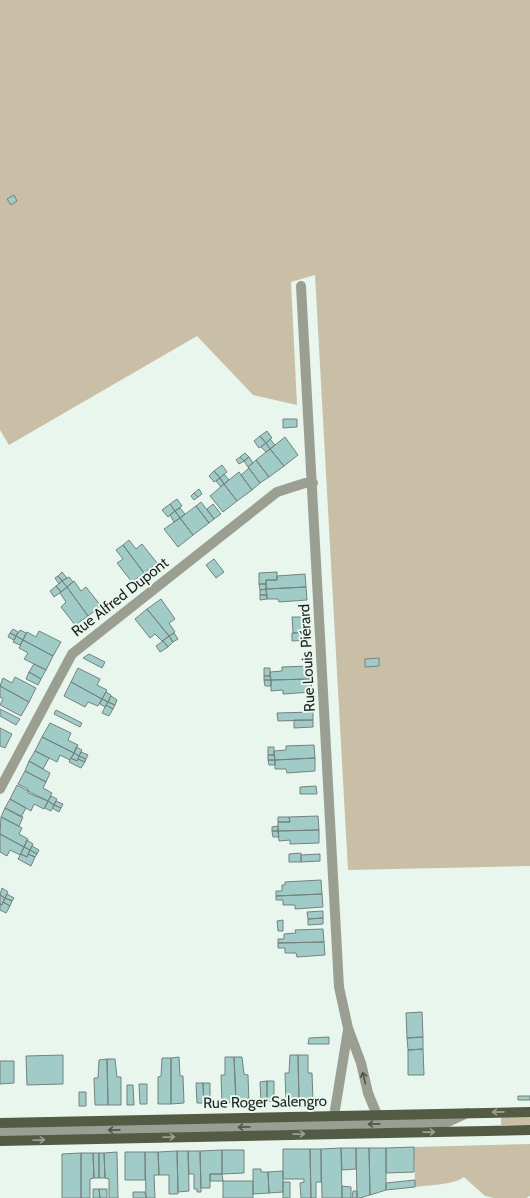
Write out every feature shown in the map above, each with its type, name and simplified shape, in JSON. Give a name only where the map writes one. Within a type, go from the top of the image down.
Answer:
[{"type":"main road","name":"Rue Roger Salengro","points":[[0,1123],[530,1112]]},
{"type":"main road","points":[[0,1141],[530,1130]]},
{"type":"street","name":"Rue Louis Piérard","points":[[301,286],[340,988],[348,1028],[361,1063],[368,1093],[377,1115]]},
{"type":"street","name":"Rue Alfred Dupont","points":[[0,789],[72,654],[277,492],[305,483],[313,483]]},
{"type":"street","name":"Rue Louis Piérard","points":[[334,1116],[348,1028]]},
{"type":"street","points":[[0,1132],[448,1122],[467,1113]]},
{"type":"shaded area","points":[[0,0],[530,0],[530,866],[348,870],[315,275],[291,282],[297,405],[253,395],[197,336],[9,445],[0,430]]},
{"type":"shaded area","points":[[530,1115],[530,1125],[501,1125],[501,1116]]},
{"type":"shaded area","points":[[530,1144],[530,1196],[526,1198],[494,1198],[485,1196],[464,1177],[454,1182],[415,1187],[414,1147]]},
{"type":"building","points":[[14,195],[17,201],[11,205],[7,199]]},
{"type":"building","points":[[283,419],[297,419],[297,427],[283,428]]},
{"type":"building","points":[[267,431],[272,438],[266,443],[260,436]]},
{"type":"building","points":[[260,436],[266,443],[259,448],[254,441]]},
{"type":"building","points":[[285,437],[298,455],[284,466],[270,449]]},
{"type":"building","points":[[270,439],[275,445],[270,449],[266,443]]},
{"type":"building","points":[[266,443],[270,449],[266,452],[261,447]]},
{"type":"building","points":[[270,449],[284,466],[269,477],[256,460]]},
{"type":"building","points":[[245,453],[249,457],[244,461],[240,457]]},
{"type":"building","points":[[240,457],[244,461],[239,464],[236,460]]},
{"type":"building","points":[[249,457],[253,463],[248,467],[244,461]]},
{"type":"building","points":[[256,460],[269,477],[260,483],[248,467]]},
{"type":"building","points":[[222,465],[227,472],[220,478],[214,471]]},
{"type":"building","points":[[249,468],[260,483],[252,490],[241,475]]},
{"type":"building","points":[[214,471],[220,478],[214,482],[209,476]]},
{"type":"building","points":[[239,472],[252,490],[237,501],[224,484]]},
{"type":"building","points":[[224,474],[229,480],[224,484],[220,478]]},
{"type":"building","points":[[220,478],[224,484],[221,487],[216,481]]},
{"type":"building","points":[[224,484],[237,501],[223,512],[210,496]]},
{"type":"building","points":[[199,489],[202,494],[198,497],[194,493]]},
{"type":"building","points":[[194,493],[198,497],[194,500],[191,496]]},
{"type":"building","points":[[177,499],[182,506],[175,511],[170,504]]},
{"type":"building","points":[[201,502],[214,519],[209,523],[196,506]]},
{"type":"building","points":[[170,504],[175,511],[168,517],[162,510]]},
{"type":"building","points":[[213,504],[221,514],[214,519],[207,509]]},
{"type":"building","points":[[196,506],[209,523],[193,535],[180,518]]},
{"type":"building","points":[[180,508],[185,514],[180,518],[175,511]]},
{"type":"building","points":[[175,511],[180,518],[174,522],[170,515]]},
{"type":"building","points":[[180,518],[193,535],[178,547],[164,529]]},
{"type":"building","points":[[129,540],[136,549],[142,544],[157,563],[144,573],[123,545]]},
{"type":"building","points":[[123,545],[144,573],[132,582],[117,563],[123,559],[116,550]]},
{"type":"building","points":[[214,559],[224,572],[216,578],[206,565]]},
{"type":"building","points":[[62,572],[67,578],[62,581],[58,576]]},
{"type":"building","points":[[277,572],[277,580],[266,580],[266,584],[259,584],[259,573]]},
{"type":"building","points":[[305,574],[306,587],[266,589],[266,580],[277,580],[277,576]]},
{"type":"building","points":[[58,576],[62,581],[59,584],[55,578]]},
{"type":"building","points":[[69,577],[73,582],[67,587],[62,581]]},
{"type":"building","points":[[62,581],[67,587],[61,592],[56,586]]},
{"type":"building","points":[[74,581],[81,591],[86,587],[101,606],[88,616],[67,587]]},
{"type":"building","points":[[259,584],[266,584],[266,589],[260,590]]},
{"type":"building","points":[[56,586],[61,592],[54,597],[50,591]]},
{"type":"building","points":[[67,587],[88,616],[75,625],[61,607],[66,602],[60,593]]},
{"type":"building","points":[[306,587],[307,600],[279,602],[278,599],[267,599],[266,589]]},
{"type":"building","points":[[266,589],[267,595],[260,595],[260,590]]},
{"type":"building","points":[[260,595],[267,595],[267,599],[260,600]]},
{"type":"building","points":[[161,599],[175,619],[169,623],[175,632],[169,636],[147,609]]},
{"type":"building","points":[[147,609],[169,636],[162,641],[155,634],[150,638],[135,619]]},
{"type":"building","points":[[292,617],[308,617],[309,632],[293,633]]},
{"type":"building","points":[[13,629],[18,632],[16,636],[10,633]]},
{"type":"building","points":[[20,630],[26,633],[23,640],[16,636]]},
{"type":"building","points":[[39,631],[61,642],[53,656],[23,640],[27,632],[36,637]]},
{"type":"building","points":[[309,632],[309,640],[292,641],[292,633]]},
{"type":"building","points":[[10,633],[16,636],[14,640],[8,637]]},
{"type":"building","points":[[174,633],[178,639],[173,642],[169,636]]},
{"type":"building","points":[[16,636],[23,640],[20,645],[13,642]]},
{"type":"building","points":[[169,636],[173,642],[168,647],[163,641]]},
{"type":"building","points":[[23,640],[53,656],[46,670],[24,659],[28,653],[19,648]]},
{"type":"building","points":[[163,641],[168,647],[160,652],[156,646]]},
{"type":"building","points":[[89,654],[105,662],[102,668],[83,658]]},
{"type":"building","points":[[379,658],[379,666],[365,667],[365,659]]},
{"type":"building","points":[[34,664],[46,670],[41,679],[29,672]]},
{"type":"building","points":[[310,666],[311,679],[271,680],[270,672],[282,671],[282,667]]},
{"type":"building","points":[[78,668],[100,679],[97,685],[107,690],[102,699],[71,682]]},
{"type":"building","points":[[264,668],[270,668],[270,676],[264,676]]},
{"type":"building","points":[[29,672],[41,679],[38,685],[26,679]]},
{"type":"building","points":[[264,676],[270,676],[271,680],[264,680]]},
{"type":"building","points":[[15,677],[36,688],[29,702],[0,686],[3,678],[12,683]]},
{"type":"building","points":[[311,679],[312,692],[283,694],[283,690],[271,691],[271,680]]},
{"type":"building","points":[[264,680],[271,680],[271,686],[265,686]]},
{"type":"building","points":[[71,682],[102,699],[98,706],[88,702],[85,707],[64,696]]},
{"type":"building","points":[[0,686],[29,702],[21,716],[0,705],[3,699],[0,697]]},
{"type":"building","points":[[106,692],[111,695],[108,702],[102,699]]},
{"type":"building","points":[[111,696],[117,700],[115,705],[108,702]]},
{"type":"building","points":[[102,699],[108,702],[105,707],[100,704]]},
{"type":"building","points":[[108,702],[115,705],[113,709],[106,705]]},
{"type":"building","points":[[106,705],[113,709],[109,716],[102,713]]},
{"type":"building","points":[[0,709],[20,719],[16,725],[0,716]]},
{"type":"building","points":[[56,710],[82,723],[80,727],[54,714]]},
{"type":"building","points":[[313,712],[313,720],[278,721],[277,713]]},
{"type":"building","points":[[294,720],[313,720],[313,727],[294,728]]},
{"type":"building","points":[[50,723],[71,733],[68,740],[78,745],[74,753],[42,737]]},
{"type":"building","points":[[0,728],[12,734],[5,748],[0,746]]},
{"type":"building","points":[[42,737],[74,753],[70,760],[60,755],[57,762],[35,751]]},
{"type":"building","points":[[314,745],[315,758],[275,760],[274,751],[286,750],[286,746]]},
{"type":"building","points":[[76,747],[82,750],[79,756],[74,753]]},
{"type":"building","points":[[268,747],[274,747],[274,755],[268,755]]},
{"type":"building","points":[[35,751],[49,758],[43,769],[29,761]]},
{"type":"building","points":[[81,752],[88,755],[86,759],[79,756]]},
{"type":"building","points":[[74,753],[79,756],[77,761],[71,758]]},
{"type":"building","points":[[268,755],[274,755],[275,760],[268,760]]},
{"type":"building","points":[[79,756],[86,759],[85,762],[78,759]]},
{"type":"building","points":[[71,758],[77,761],[78,759],[85,762],[81,768],[69,762]]},
{"type":"building","points":[[315,758],[315,771],[287,773],[286,769],[275,769],[275,760]]},
{"type":"building","points":[[268,760],[275,760],[275,765],[269,765]]},
{"type":"building","points":[[29,761],[50,773],[46,782],[25,771]]},
{"type":"building","points":[[25,771],[46,782],[43,788],[52,793],[48,801],[18,784]]},
{"type":"building","points":[[17,785],[28,791],[28,793],[48,801],[44,809],[34,804],[31,811],[10,799]]},
{"type":"building","points":[[316,786],[317,794],[300,794],[300,787]]},
{"type":"building","points":[[51,796],[57,799],[54,805],[48,801]]},
{"type":"building","points":[[10,799],[26,808],[21,817],[5,808]]},
{"type":"building","points":[[48,801],[54,805],[51,811],[45,808]]},
{"type":"building","points":[[56,801],[63,804],[61,808],[54,805]]},
{"type":"building","points":[[54,805],[61,808],[59,812],[52,808]]},
{"type":"building","points":[[5,808],[23,817],[19,826],[1,817]]},
{"type":"building","points":[[318,816],[319,830],[278,831],[278,822],[290,822],[289,817]]},
{"type":"building","points":[[1,817],[22,828],[19,834],[28,839],[24,847],[0,834]]},
{"type":"building","points":[[278,817],[289,817],[290,822],[278,822]]},
{"type":"building","points":[[278,826],[278,831],[272,831],[272,827]]},
{"type":"building","points":[[319,830],[319,843],[290,844],[290,840],[279,841],[278,831]]},
{"type":"building","points":[[272,831],[278,831],[279,837],[273,837]]},
{"type":"building","points":[[0,834],[24,847],[20,855],[10,850],[7,856],[0,852]]},
{"type":"building","points":[[27,840],[33,844],[30,850],[24,847]]},
{"type":"building","points":[[32,846],[39,850],[37,854],[30,850]]},
{"type":"building","points":[[24,847],[30,850],[27,857],[21,854]]},
{"type":"building","points":[[30,850],[37,854],[35,857],[28,854]]},
{"type":"building","points":[[301,853],[301,862],[289,862],[289,854]]},
{"type":"building","points":[[21,854],[27,857],[28,854],[35,857],[31,866],[18,859]]},
{"type":"building","points":[[320,854],[320,861],[301,862],[301,855]]},
{"type":"building","points":[[321,880],[322,894],[276,896],[276,891],[282,891],[282,885],[285,885],[285,882]]},
{"type":"building","points":[[2,888],[8,892],[5,898],[0,895]]},
{"type":"building","points":[[7,894],[14,898],[12,901],[5,898]]},
{"type":"building","points":[[322,894],[323,907],[295,909],[295,905],[283,905],[283,900],[276,900],[276,896]]},
{"type":"building","points":[[0,895],[5,898],[2,905],[0,904]]},
{"type":"building","points":[[5,898],[12,901],[10,906],[3,902]]},
{"type":"building","points":[[3,902],[10,906],[6,913],[0,910],[0,904],[2,905]]},
{"type":"building","points":[[323,911],[323,918],[308,919],[307,912]]},
{"type":"building","points":[[323,918],[323,924],[308,925],[308,919]]},
{"type":"building","points":[[283,920],[283,931],[278,931],[277,921]]},
{"type":"building","points":[[323,929],[324,942],[278,943],[278,939],[284,939],[284,934],[296,933],[295,930]]},
{"type":"building","points":[[324,942],[325,955],[297,957],[296,953],[285,953],[285,948],[278,948],[278,943]]},
{"type":"building","points":[[422,1012],[423,1037],[407,1038],[406,1013]]},
{"type":"building","points":[[329,1037],[329,1044],[308,1044],[309,1038]]},
{"type":"building","points":[[423,1037],[423,1049],[408,1050],[407,1038]]},
{"type":"building","points":[[423,1049],[424,1075],[408,1075],[408,1050]]},
{"type":"building","points":[[63,1055],[63,1084],[27,1085],[26,1056]]},
{"type":"building","points":[[290,1055],[298,1055],[299,1101],[286,1101],[285,1073],[289,1073]]},
{"type":"building","points":[[298,1055],[308,1055],[308,1073],[312,1073],[313,1101],[299,1101]]},
{"type":"building","points":[[179,1057],[180,1076],[183,1076],[184,1103],[171,1104],[171,1058]]},
{"type":"building","points":[[225,1057],[234,1057],[236,1102],[222,1103],[221,1075],[225,1075]]},
{"type":"building","points":[[234,1057],[242,1057],[244,1074],[248,1075],[249,1102],[236,1102]]},
{"type":"building","points":[[162,1058],[171,1058],[171,1104],[158,1104],[158,1077],[161,1076]]},
{"type":"building","points":[[107,1059],[108,1105],[95,1105],[94,1078],[98,1078],[99,1060]]},
{"type":"building","points":[[107,1059],[115,1059],[117,1077],[121,1077],[121,1105],[108,1105]]},
{"type":"building","points":[[0,1061],[14,1061],[14,1083],[0,1084]]},
{"type":"building","points":[[267,1081],[267,1102],[261,1102],[260,1082]]},
{"type":"building","points":[[267,1081],[274,1081],[274,1101],[267,1102]]},
{"type":"building","points":[[196,1083],[203,1083],[204,1103],[197,1103]]},
{"type":"building","points":[[203,1083],[210,1083],[210,1103],[204,1103]]},
{"type":"building","points":[[139,1084],[147,1084],[147,1104],[140,1104]]},
{"type":"building","points":[[127,1085],[133,1085],[134,1105],[127,1105]]},
{"type":"building","points":[[79,1092],[86,1092],[86,1106],[79,1106]]},
{"type":"building","points":[[518,1096],[530,1096],[530,1100],[518,1100]]},
{"type":"building","points":[[414,1147],[414,1172],[386,1173],[386,1148]]},
{"type":"building","points":[[341,1148],[356,1148],[356,1169],[342,1170]]},
{"type":"building","points":[[341,1148],[342,1198],[322,1198],[321,1149]]},
{"type":"building","points":[[356,1148],[369,1148],[370,1195],[360,1198],[357,1198]]},
{"type":"building","points":[[369,1148],[386,1148],[386,1190],[370,1195]]},
{"type":"building","points":[[283,1149],[310,1149],[311,1198],[301,1198],[300,1183],[304,1182],[304,1179],[283,1179]]},
{"type":"building","points":[[310,1149],[321,1149],[321,1182],[316,1182],[316,1198],[311,1198]]},
{"type":"building","points":[[222,1150],[244,1150],[244,1173],[222,1174]]},
{"type":"building","points":[[222,1150],[222,1174],[210,1174],[210,1188],[201,1188],[200,1151]]},
{"type":"building","points":[[177,1151],[188,1151],[189,1191],[178,1192]]},
{"type":"building","points":[[177,1151],[178,1194],[169,1194],[169,1175],[159,1175],[158,1152]]},
{"type":"building","points":[[188,1151],[200,1151],[201,1192],[197,1192],[197,1189],[194,1189],[194,1174],[189,1174]]},
{"type":"building","points":[[117,1152],[118,1198],[109,1198],[109,1179],[105,1178],[104,1153]]},
{"type":"building","points":[[125,1152],[145,1152],[145,1180],[125,1180]]},
{"type":"building","points":[[145,1152],[158,1152],[159,1175],[154,1175],[155,1198],[146,1198]]},
{"type":"building","points":[[81,1153],[81,1198],[62,1198],[62,1154]]},
{"type":"building","points":[[81,1153],[93,1153],[94,1178],[90,1179],[90,1198],[81,1198]]},
{"type":"building","points":[[93,1153],[99,1153],[99,1178],[94,1178]]},
{"type":"building","points":[[99,1153],[104,1153],[105,1178],[99,1178]]},
{"type":"building","points":[[253,1169],[261,1169],[261,1172],[268,1172],[269,1193],[253,1194]]},
{"type":"building","points":[[283,1171],[283,1192],[269,1193],[268,1172]]},
{"type":"building","points":[[210,1174],[222,1174],[223,1181],[210,1181]]},
{"type":"building","points":[[415,1180],[415,1187],[386,1190],[386,1183]]},
{"type":"building","points":[[223,1181],[253,1181],[253,1198],[223,1198]]},
{"type":"building","points":[[283,1182],[290,1182],[290,1198],[283,1198]]},
{"type":"building","points":[[342,1186],[351,1187],[351,1198],[342,1198]]},
{"type":"building","points":[[93,1189],[99,1189],[100,1198],[93,1198]]},
{"type":"building","points":[[99,1189],[107,1189],[107,1198],[100,1198]]},
{"type":"building","points":[[353,1191],[357,1191],[357,1198],[352,1198]]},
{"type":"building","points":[[133,1192],[145,1192],[146,1198],[133,1198]]}]
